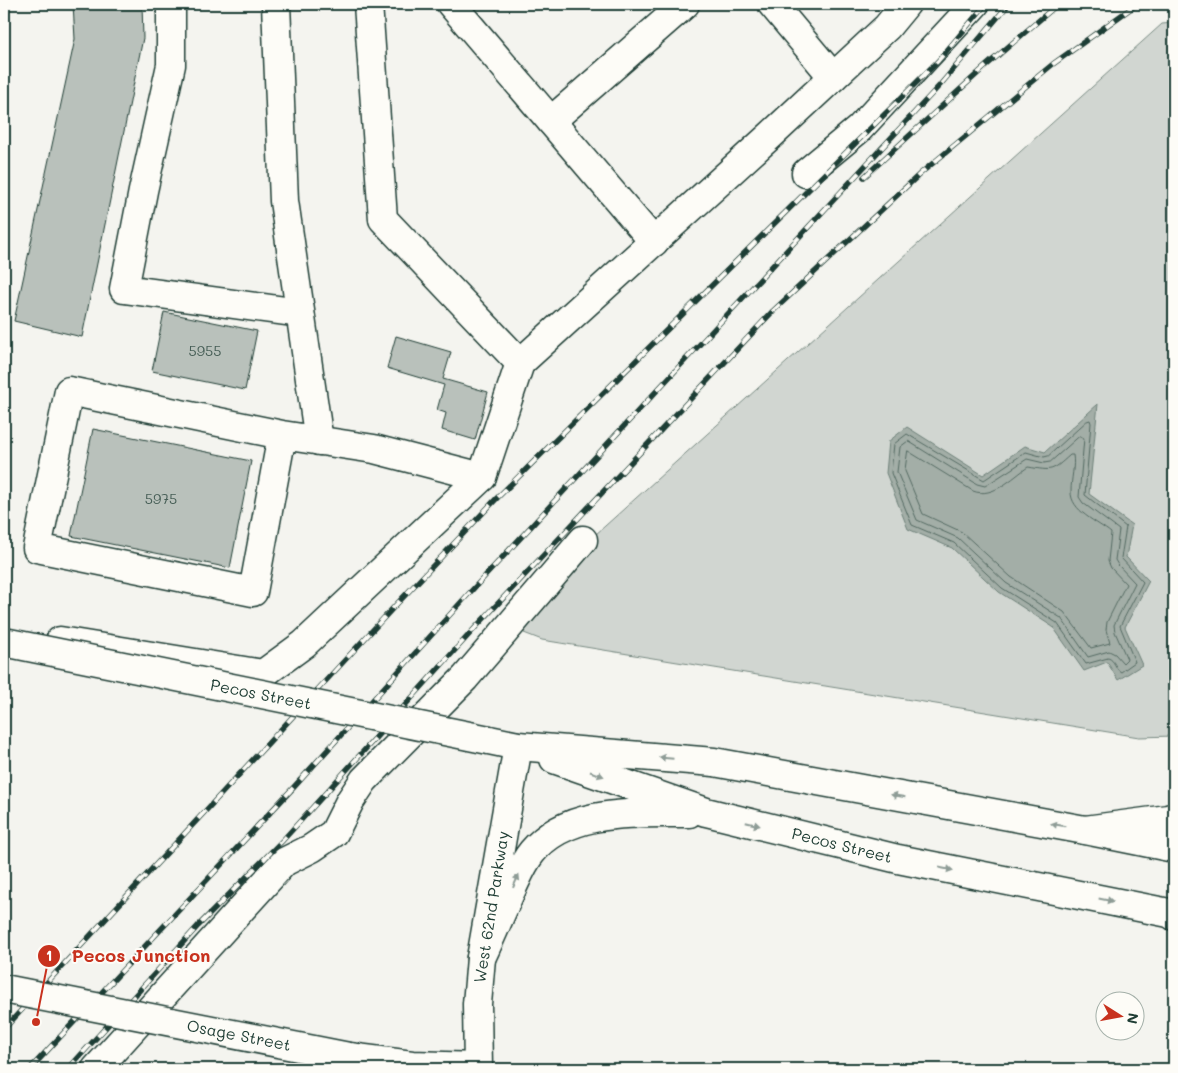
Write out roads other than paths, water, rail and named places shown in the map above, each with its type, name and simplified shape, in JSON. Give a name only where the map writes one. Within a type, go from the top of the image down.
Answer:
[{"type":"main road","points":[[171,4],[171,64],[124,289],[300,313]]},
{"type":"main road","points":[[276,4],[284,201],[319,441]]},
{"type":"main road","points":[[368,4],[383,219],[520,363]]},
{"type":"main road","points":[[452,4],[654,242]]},
{"type":"main road","points":[[550,121],[685,4]]},
{"type":"main road","points":[[772,4],[833,77]]},
{"type":"main road","points":[[4,632],[263,674],[304,644],[482,477],[520,363],[887,27],[906,4]]},
{"type":"main road","points":[[806,173],[859,129],[975,4]]},
{"type":"main road","points":[[282,435],[253,592],[37,548],[69,391],[282,435],[374,449],[482,477]]},
{"type":"main road","points":[[96,1069],[284,862],[312,848],[334,833],[350,801],[364,780],[465,678],[583,540]]},
{"type":"main road","name":"Pecos Street","points":[[4,642],[518,746],[714,762],[1174,848]]},
{"type":"main road","name":"Pecos Street","points":[[518,746],[706,812],[898,859],[1173,914]]},
{"type":"main road","name":"West 62nd Parkway","points":[[477,1068],[477,1004],[482,958],[518,746]]},
{"type":"main road","points":[[482,958],[522,868],[533,851],[548,837],[566,826],[592,818],[620,814],[706,812]]},
{"type":"main road","points":[[1085,830],[1174,817]]},
{"type":"main road","name":"Osage Street","points":[[4,988],[349,1057],[412,1065],[477,1068]]},
{"type":"water","points":[[1098,404],[1089,494],[1132,525],[1126,557],[1149,581],[1125,627],[1142,665],[1118,680],[1107,662],[1084,671],[1053,627],[999,592],[952,548],[908,529],[886,473],[889,441],[907,427],[983,475],[1025,446],[1045,452]]},
{"type":"waterway","points":[[4,12],[6,4]]},
{"type":"railway","points":[[4,1029],[497,498],[938,61],[986,4]]},
{"type":"railway","points":[[30,1069],[294,787],[474,588],[940,85],[1009,4]]},
{"type":"railway","points":[[864,177],[987,65],[1058,4]]},
{"type":"railway","points":[[68,1069],[198,926],[283,840],[475,628],[773,311],[921,173],[1053,64],[1137,4]]},
{"type":"place","name":"Pecos Junction","points":[[36,1022]]}]
